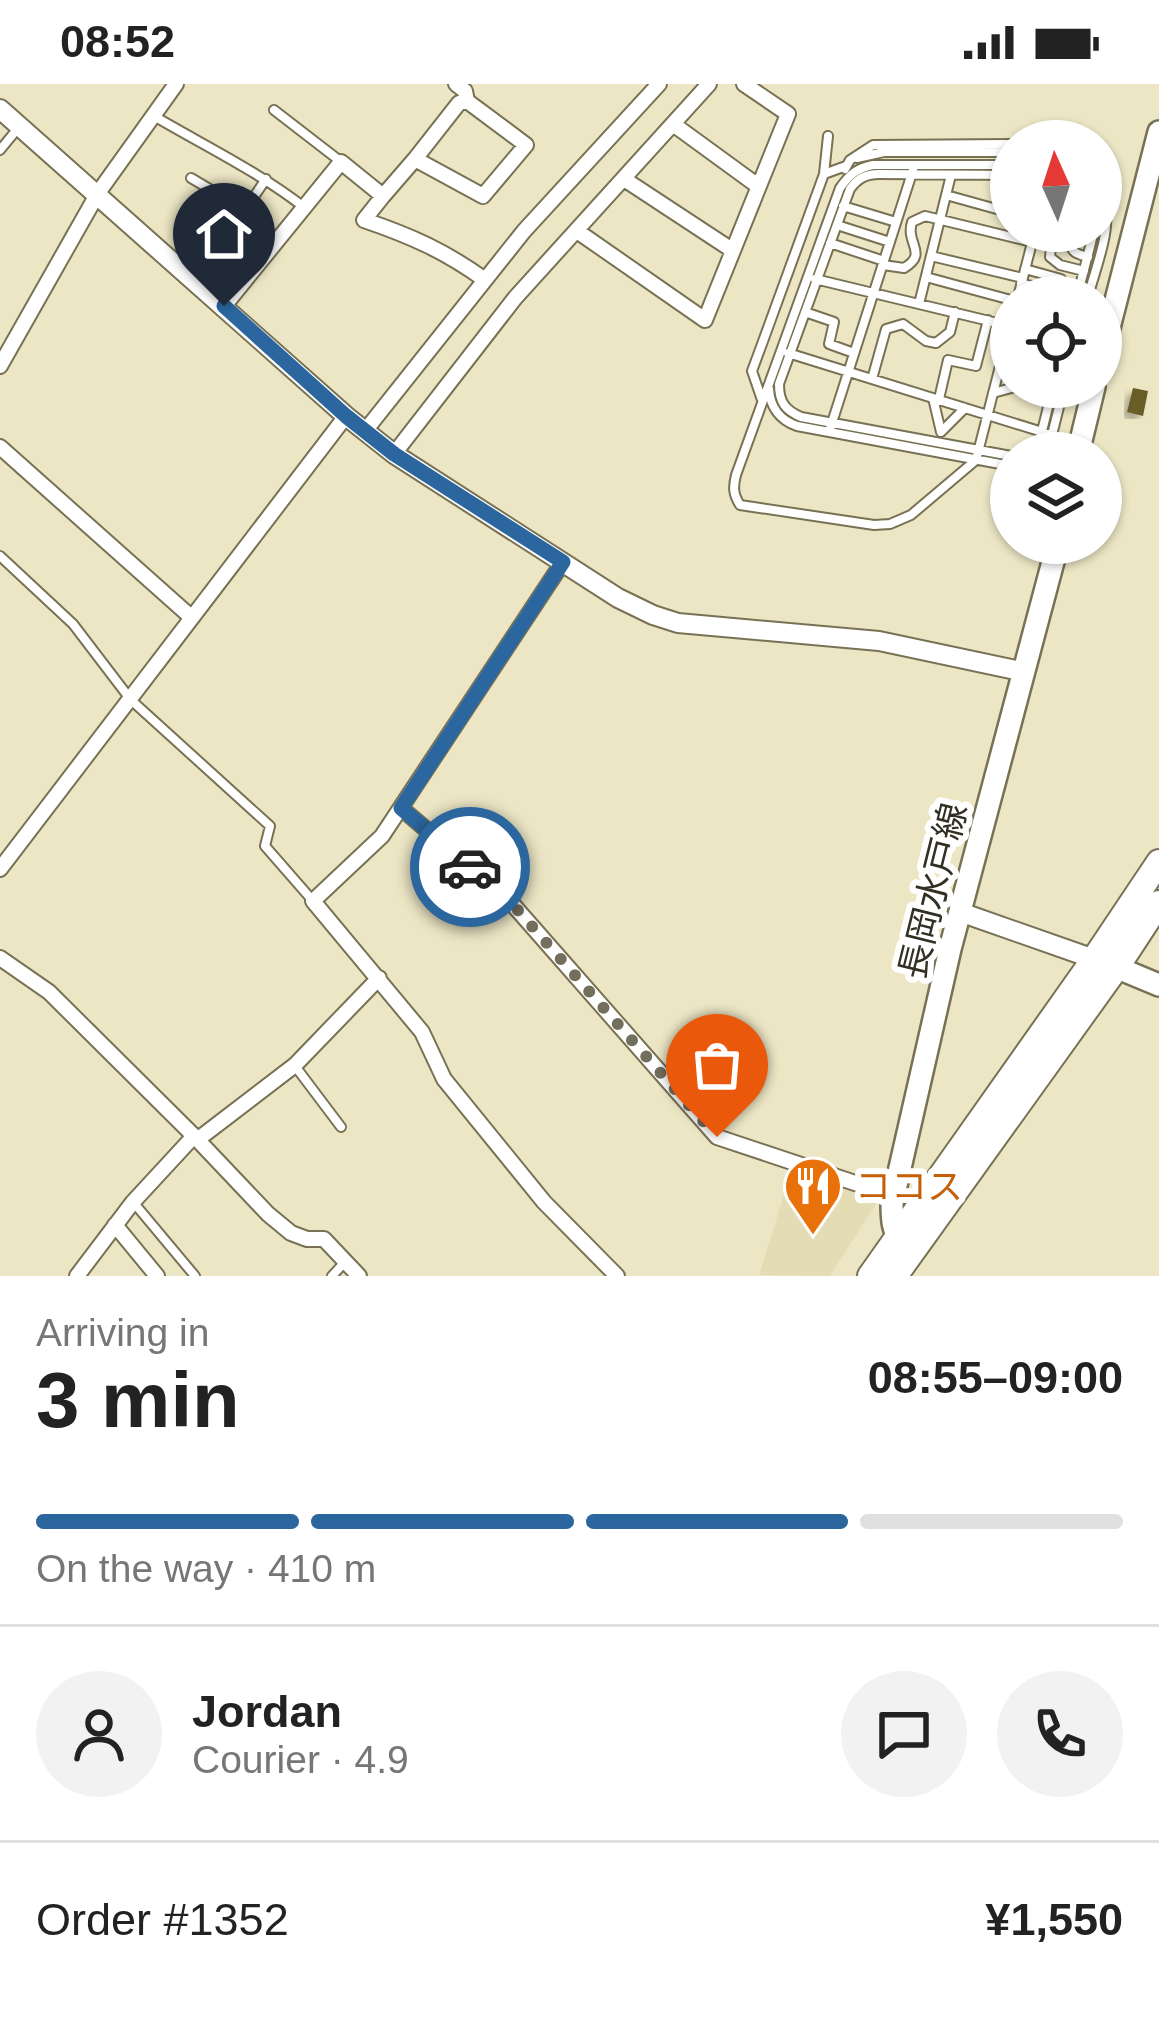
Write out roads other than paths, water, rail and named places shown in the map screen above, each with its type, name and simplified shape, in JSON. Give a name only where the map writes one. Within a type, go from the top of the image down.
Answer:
[{"type":"highway","points":[[870,1276],[904,1245],[1106,963],[1159,862]]},
{"type":"highway","points":[[895,1276],[904,1245],[941,1175],[1106,963],[1159,903]]},
{"type":"main road","points":[[1122,276],[1159,132]]},
{"type":"main road","name":"長岡水戸線","points":[[904,1245],[892,1219],[894,1196],[960,912],[1053,564]]},
{"type":"main road","points":[[1106,963],[1159,985]]},
{"type":"main road","points":[[904,1151],[908,1167],[922,1179],[941,1175]]},
{"type":"street","points":[[416,159],[483,196],[526,145],[467,100],[456,84]]},
{"type":"street","points":[[365,431],[524,231],[659,84]]},
{"type":"street","points":[[394,454],[515,298],[710,84]]},
{"type":"street","points":[[577,231],[704,320],[788,114],[744,84]]},
{"type":"street","points":[[0,366],[98,194],[174,85]]},
{"type":"street","points":[[467,100],[459,103],[364,220],[423,241],[485,280]]},
{"type":"street","points":[[0,109],[394,454],[619,598],[678,623],[879,641],[1025,672]]},
{"type":"street","points":[[673,124],[758,186]]},
{"type":"street","points":[[224,306],[341,162],[383,196]]},
{"type":"street","points":[[624,179],[732,250]]},
{"type":"street","points":[[0,869],[346,416]]},
{"type":"street","points":[[0,447],[191,617]]},
{"type":"street","points":[[563,562],[382,836],[313,902],[422,1032],[444,1079],[544,1202],[617,1276]]},
{"type":"street","points":[[401,808],[508,899],[717,1137],[894,1196]]},
{"type":"street","points":[[960,912],[1106,963]]},
{"type":"street","points":[[0,958],[49,992],[268,1214],[292,1233],[323,1239],[359,1276]]},
{"type":"street","points":[[77,1276],[133,1202],[196,1138],[295,1065],[379,978]]},
{"type":"street","points":[[115,1225],[146,1272]]},
{"type":"lane","points":[[274,110],[341,162]]},
{"type":"lane","points":[[153,115],[266,179],[305,208]]},
{"type":"lane","points":[[0,150],[20,126]]},
{"type":"lane","points":[[762,402],[752,371],[824,174],[828,136]]},
{"type":"lane","points":[[824,174],[873,145],[990,148]]},
{"type":"lane","points":[[830,427],[784,406],[779,384],[785,352],[848,163]]},
{"type":"lane","points":[[840,188],[863,167],[990,166]]},
{"type":"lane","points":[[830,427],[914,169]]},
{"type":"lane","points":[[990,175],[914,169],[862,177],[850,189],[812,279],[805,312],[769,381],[734,496],[740,505],[890,524],[911,515],[977,455],[990,404]]},
{"type":"lane","points":[[919,304],[951,175]]},
{"type":"lane","points":[[191,178],[245,210],[266,179]]},
{"type":"lane","points":[[946,196],[990,208]]},
{"type":"lane","points":[[843,206],[896,222]]},
{"type":"lane","points":[[830,243],[904,268],[912,263],[916,251],[910,238],[912,222],[925,217],[990,232]]},
{"type":"lane","points":[[837,225],[890,242]]},
{"type":"lane","points":[[1049,252],[1060,265],[1084,271]]},
{"type":"lane","points":[[1074,252],[1088,256]]},
{"type":"lane","points":[[1083,276],[1089,252]]},
{"type":"lane","points":[[931,256],[1019,276]]},
{"type":"lane","points":[[926,277],[990,292]]},
{"type":"lane","points":[[812,279],[988,320],[976,366],[948,360],[936,399],[941,432],[965,408]]},
{"type":"lane","points":[[805,312],[834,322],[829,344],[854,353]]},
{"type":"lane","points":[[872,379],[886,329],[903,324],[936,343],[950,332],[955,312]]},
{"type":"lane","points":[[785,352],[1044,432]]},
{"type":"lane","points":[[769,381],[772,406],[787,422],[990,459]]},
{"type":"lane","points":[[977,455],[990,455]]},
{"type":"lane","points":[[0,556],[73,624],[130,700],[270,826],[265,846],[313,902]]},
{"type":"lane","points":[[295,1065],[341,1126]]},
{"type":"lane","points":[[133,1202],[195,1276]]},
{"type":"lane","points":[[332,1276],[345,1262]]},
{"type":"place","name":"ココス","points":[[813,1237]]}]
